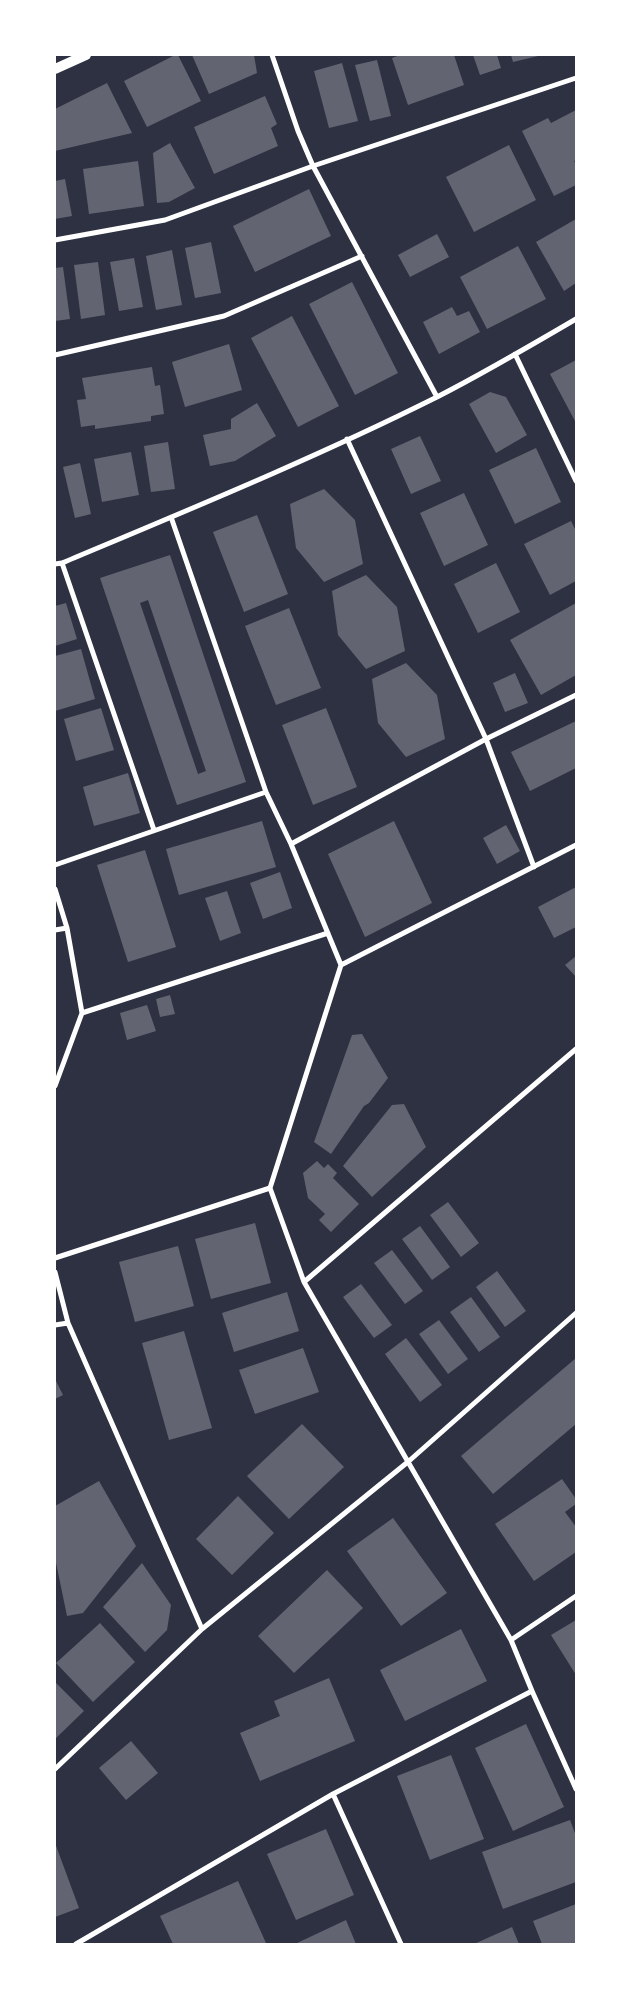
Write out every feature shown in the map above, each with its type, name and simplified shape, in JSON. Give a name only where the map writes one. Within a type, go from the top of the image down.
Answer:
[{"type":"main road","points":[[55,69],[86,55]]},
{"type":"street","points":[[272,55],[298,131],[313,166],[437,397]]},
{"type":"street","points":[[55,240],[165,220],[313,166],[576,78]]},
{"type":"street","points":[[55,356],[224,316],[362,256]]},
{"type":"street","points":[[55,564],[62,563],[171,517],[437,397],[576,319]]},
{"type":"street","points":[[515,354],[576,481]]},
{"type":"street","points":[[347,439],[486,739],[534,867]]},
{"type":"street","points":[[171,517],[266,792],[291,844],[341,965],[270,1188],[304,1282],[512,1640],[532,1691],[576,1790]]},
{"type":"street","points":[[62,563],[154,830]]},
{"type":"street","points":[[291,844],[486,739],[576,695]]},
{"type":"street","points":[[55,865],[266,792]]},
{"type":"street","points":[[341,965],[576,845]]},
{"type":"street","points":[[55,889],[66,928],[82,1013],[55,1086]]},
{"type":"street","points":[[55,930],[66,928]]},
{"type":"street","points":[[82,1013],[328,933]]},
{"type":"street","points":[[304,1282],[576,1050]]},
{"type":"street","points":[[55,1258],[270,1188]]},
{"type":"street","points":[[55,1272],[68,1323],[202,1629]]},
{"type":"street","points":[[55,1769],[202,1629],[409,1461],[576,1313]]},
{"type":"street","points":[[55,1325],[68,1323]]},
{"type":"street","points":[[512,1640],[576,1596]]},
{"type":"street","points":[[76,1944],[334,1794],[532,1691]]},
{"type":"street","points":[[334,1794],[401,1944]]},
{"type":"building","points":[[178,55],[201,101],[147,127],[124,81]]},
{"type":"building","points":[[192,55],[254,55],[257,73],[209,94]]},
{"type":"building","points":[[400,55],[454,55],[464,85],[408,105],[392,58]]},
{"type":"building","points":[[473,55],[497,55],[501,68],[480,75]]},
{"type":"building","points":[[511,55],[538,55],[538,56],[513,62]]},
{"type":"building","points":[[377,60],[391,116],[370,121],[355,65]]},
{"type":"building","points":[[342,63],[358,121],[329,128],[314,71]]},
{"type":"building","points":[[107,83],[132,133],[55,151],[55,109]]},
{"type":"building","points":[[265,96],[277,124],[271,128],[278,146],[214,174],[194,127]]},
{"type":"building","points":[[576,110],[576,160],[574,161],[576,164],[576,185],[554,196],[522,131],[548,118],[551,123]]},
{"type":"building","points":[[170,143],[195,188],[169,202],[157,203],[153,153]]},
{"type":"building","points":[[509,145],[536,200],[474,232],[446,177]]},
{"type":"building","points":[[138,161],[144,206],[89,214],[83,169]]},
{"type":"building","points":[[65,179],[72,216],[55,219],[55,181]]},
{"type":"building","points":[[309,189],[331,236],[255,272],[233,226]]},
{"type":"building","points":[[576,219],[576,283],[564,291],[536,242]]},
{"type":"building","points":[[437,234],[449,257],[410,277],[398,255]]},
{"type":"building","points":[[211,242],[221,293],[195,298],[185,248]]},
{"type":"building","points":[[518,246],[546,299],[487,329],[460,277]]},
{"type":"building","points":[[172,250],[182,305],[156,310],[146,256]]},
{"type":"building","points":[[134,258],[143,307],[119,311],[110,262]]},
{"type":"building","points":[[98,262],[105,315],[81,319],[74,265]]},
{"type":"building","points":[[63,267],[70,319],[55,321],[55,268]]},
{"type":"building","points":[[352,282],[398,373],[355,395],[309,304]]},
{"type":"building","points":[[452,307],[457,316],[469,311],[480,332],[439,354],[423,322]]},
{"type":"building","points":[[292,316],[339,406],[298,427],[251,338]]},
{"type":"building","points":[[229,344],[242,390],[185,407],[172,362]]},
{"type":"building","points":[[576,360],[576,423],[550,374]]},
{"type":"building","points":[[152,367],[155,386],[160,385],[164,414],[151,416],[151,421],[95,429],[95,425],[81,427],[77,400],[86,399],[82,378]]},
{"type":"building","points":[[490,392],[506,397],[527,435],[496,453],[469,404]]},
{"type":"building","points":[[257,403],[276,436],[235,461],[210,466],[203,435],[231,429],[231,419]]},
{"type":"building","points":[[420,436],[441,481],[411,494],[391,449]]},
{"type":"building","points":[[168,442],[175,489],[151,492],[144,446]]},
{"type":"building","points":[[536,448],[561,502],[515,524],[489,470]]},
{"type":"building","points":[[131,452],[139,495],[102,502],[94,459]]},
{"type":"building","points":[[80,463],[91,514],[75,518],[63,467]]},
{"type":"building","points":[[324,489],[355,520],[363,564],[324,582],[296,548],[290,504]]},
{"type":"building","points":[[464,493],[488,545],[444,566],[420,513]]},
{"type":"building","points":[[257,515],[288,594],[244,612],[213,532]]},
{"type":"building","points":[[571,521],[576,531],[576,581],[550,595],[524,544]]},
{"type":"building","points":[[170,555],[246,782],[177,805],[100,578]],"holes":[[[148,600],[206,771],[198,774],[140,603]]]},
{"type":"building","points":[[496,563],[520,612],[478,633],[454,584]]},
{"type":"building","points":[[366,575],[397,607],[405,651],[366,669],[338,635],[332,591]]},
{"type":"building","points":[[66,603],[77,639],[55,646],[55,606]]},
{"type":"building","points":[[576,603],[576,675],[541,695],[510,640]]},
{"type":"building","points":[[289,608],[321,688],[276,705],[245,626]]},
{"type":"building","points":[[81,649],[95,699],[55,711],[55,656]]},
{"type":"building","points":[[406,663],[437,695],[445,739],[406,757],[378,723],[372,679]]},
{"type":"building","points":[[515,673],[528,703],[505,712],[493,683]]},
{"type":"building","points":[[101,708],[114,750],[76,761],[64,719]]},
{"type":"building","points":[[326,708],[357,787],[313,805],[282,725]]},
{"type":"building","points":[[576,721],[576,768],[530,791],[511,752]]},
{"type":"building","points":[[128,773],[140,813],[94,826],[83,787]]},
{"type":"building","points":[[262,821],[276,867],[179,895],[166,849]]},
{"type":"building","points":[[394,821],[432,903],[365,937],[328,854]]},
{"type":"building","points":[[506,825],[520,851],[497,864],[483,838]]},
{"type":"building","points":[[145,850],[176,947],[128,962],[97,865]]},
{"type":"building","points":[[280,872],[292,908],[263,919],[250,883]]},
{"type":"building","points":[[576,887],[576,927],[554,938],[538,907]]},
{"type":"building","points":[[227,891],[241,933],[220,941],[205,898]]},
{"type":"building","points":[[576,956],[576,977],[565,965]]},
{"type":"building","points":[[170,995],[175,1014],[160,1017],[156,999]]},
{"type":"building","points":[[147,1005],[156,1031],[127,1040],[120,1013]]},
{"type":"building","points":[[362,1034],[388,1078],[369,1103],[364,1106],[331,1154],[314,1142],[352,1035]]},
{"type":"building","points":[[404,1104],[426,1147],[372,1197],[343,1166],[392,1105]]},
{"type":"building","points":[[317,1161],[324,1168],[328,1164],[337,1173],[333,1178],[359,1204],[331,1232],[319,1220],[325,1214],[308,1198],[303,1173]]},
{"type":"building","points":[[448,1202],[479,1243],[461,1257],[430,1215]]},
{"type":"building","points":[[255,1223],[271,1283],[211,1299],[195,1239]]},
{"type":"building","points":[[420,1226],[450,1267],[432,1280],[402,1239]]},
{"type":"building","points":[[178,1246],[194,1306],[135,1322],[119,1262]]},
{"type":"building","points":[[392,1250],[423,1291],[405,1304],[374,1263]]},
{"type":"building","points":[[497,1271],[526,1311],[505,1327],[476,1287]]},
{"type":"building","points":[[361,1284],[392,1325],[374,1338],[343,1297]]},
{"type":"building","points":[[287,1292],[299,1331],[234,1352],[222,1313]]},
{"type":"building","points":[[471,1297],[500,1337],[479,1352],[450,1312]]},
{"type":"building","points":[[439,1320],[468,1359],[448,1374],[419,1334]]},
{"type":"building","points":[[184,1331],[212,1428],[169,1440],[142,1343]]},
{"type":"building","points":[[406,1338],[442,1385],[420,1402],[385,1354]]},
{"type":"building","points":[[303,1348],[319,1392],[255,1414],[239,1370]]},
{"type":"building","points":[[576,1358],[576,1424],[493,1494],[461,1456]]},
{"type":"building","points":[[55,1379],[63,1395],[55,1399]]},
{"type":"building","points":[[302,1424],[344,1467],[289,1519],[247,1476]]},
{"type":"building","points":[[562,1479],[576,1499],[576,1504],[565,1512],[576,1527],[576,1552],[534,1581],[495,1524]]},
{"type":"building","points":[[99,1481],[136,1546],[83,1613],[67,1616],[55,1558],[55,1506]]},
{"type":"building","points":[[238,1496],[274,1533],[232,1575],[196,1539]]},
{"type":"building","points":[[393,1518],[447,1593],[401,1626],[347,1551]]},
{"type":"building","points":[[142,1563],[171,1605],[167,1630],[145,1652],[103,1607]]},
{"type":"building","points":[[327,1570],[363,1608],[294,1673],[258,1636]]},
{"type":"building","points":[[576,1620],[576,1675],[551,1635]]},
{"type":"building","points":[[100,1623],[135,1662],[93,1702],[56,1663]]},
{"type":"building","points":[[461,1629],[487,1681],[405,1721],[380,1670]]},
{"type":"building","points":[[329,1678],[355,1741],[260,1781],[240,1733],[280,1716],[274,1701]]},
{"type":"building","points":[[55,1682],[84,1711],[55,1739]]},
{"type":"building","points":[[526,1724],[564,1807],[513,1831],[475,1748]]},
{"type":"building","points":[[131,1741],[158,1773],[126,1800],[99,1768]]},
{"type":"building","points":[[451,1755],[484,1839],[430,1860],[397,1776]]},
{"type":"building","points":[[570,1820],[576,1836],[576,1882],[503,1909],[482,1852]]},
{"type":"building","points":[[326,1829],[354,1895],[296,1920],[267,1854]]},
{"type":"building","points":[[55,1843],[79,1908],[55,1917]]},
{"type":"building","points":[[238,1881],[266,1943],[173,1944],[160,1916]]},
{"type":"building","points":[[576,1904],[576,1944],[542,1944],[533,1921]]},
{"type":"building","points":[[346,1920],[356,1944],[295,1944]]},
{"type":"building","points":[[512,1927],[519,1944],[474,1944]]}]
